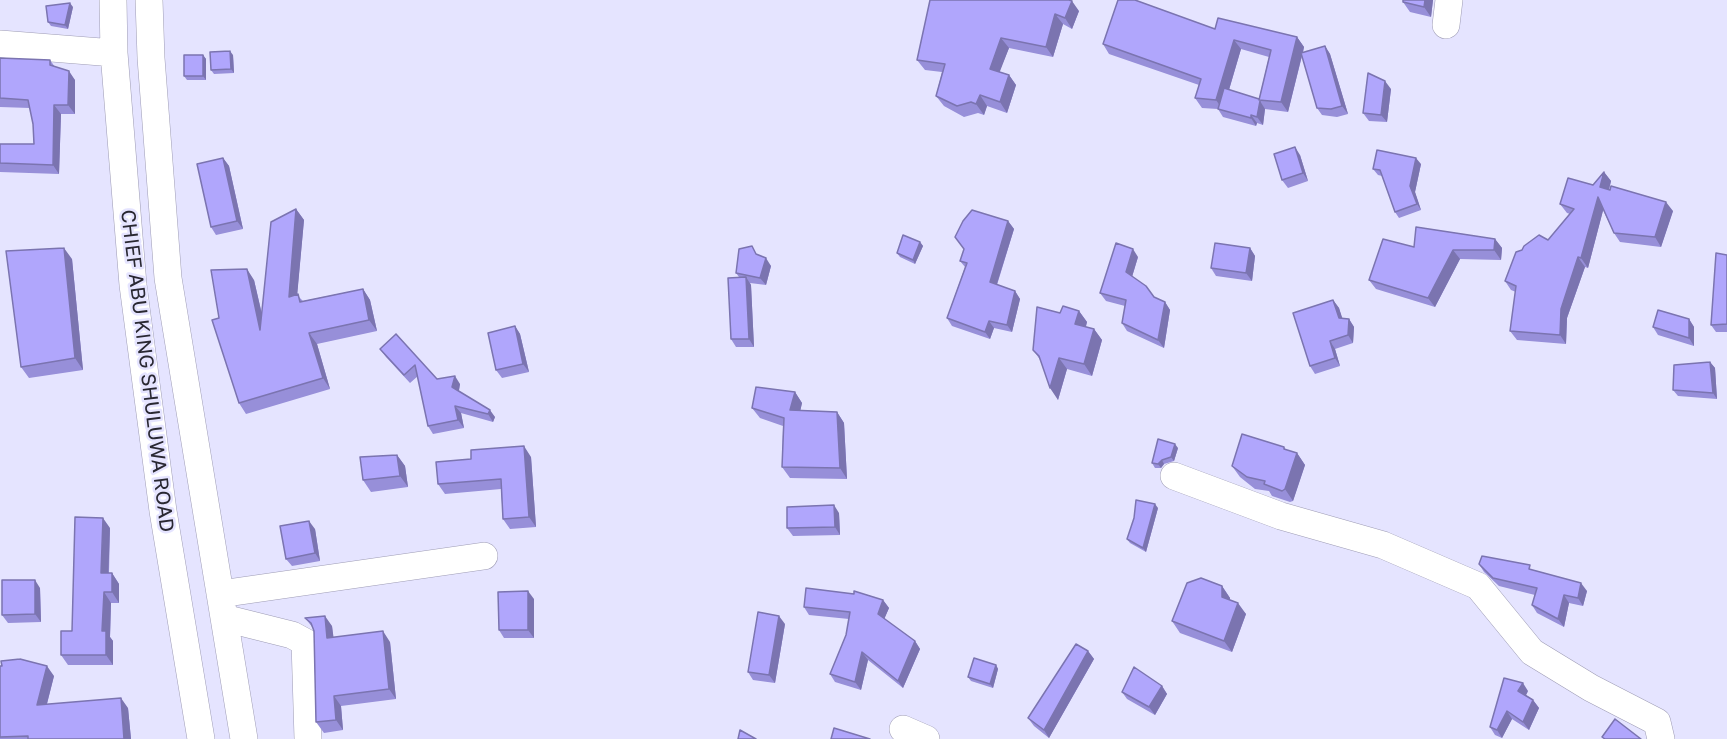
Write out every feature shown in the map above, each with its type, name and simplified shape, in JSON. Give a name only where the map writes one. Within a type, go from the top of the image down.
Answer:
[{"type":"street","name":"CHIEF ABU KING SHULUWA ROAD","points":[[113,0],[114,53],[133,285],[163,511],[201,739]]},
{"type":"street","points":[[149,0],[151,58],[168,278],[244,739]]},
{"type":"street","points":[[0,44],[114,53]]},
{"type":"street","points":[[1174,476],[1281,516],[1383,545],[1478,586],[1532,652],[1591,688],[1657,722],[1661,739]]},
{"type":"street","points":[[163,511],[206,507]]},
{"type":"street","points":[[222,606],[484,556]]},
{"type":"street","points":[[222,606],[292,634],[305,642],[308,739]]},
{"type":"building","points":[[930,0],[1072,1],[1065,18],[1055,14],[1046,47],[1001,38],[990,69],[1009,75],[1000,102],[980,95],[976,104],[971,102],[957,106],[936,96],[945,64],[917,60]]},
{"type":"building","points":[[1118,0],[1135,0],[1215,29],[1218,18],[1297,37],[1281,102],[1259,100],[1271,50],[1234,40],[1216,100],[1195,98],[1201,79],[1103,44]]},
{"type":"building","points":[[1403,0],[1425,0],[1424,7],[1403,2]]},
{"type":"building","points":[[70,3],[65,25],[48,22],[46,6]]},
{"type":"building","points":[[1325,46],[1342,106],[1331,109],[1317,108],[1301,53]]},
{"type":"building","points":[[230,51],[231,69],[211,70],[210,52]]},
{"type":"building","points":[[184,55],[203,55],[203,76],[184,76]]},
{"type":"building","points":[[0,58],[50,60],[50,65],[69,71],[68,105],[54,105],[53,165],[0,163],[0,144],[34,144],[28,100],[0,98]]},
{"type":"building","points":[[1368,73],[1385,81],[1381,115],[1363,113]]},
{"type":"building","points":[[1224,88],[1259,99],[1257,117],[1251,115],[1251,118],[1218,109]]},
{"type":"building","points":[[1295,147],[1303,173],[1282,180],[1274,154]]},
{"type":"building","points":[[1377,150],[1416,158],[1410,186],[1417,204],[1395,212],[1380,170],[1373,169]]},
{"type":"building","points":[[223,158],[237,221],[211,227],[197,164]]},
{"type":"building","points":[[1604,172],[1600,187],[1610,190],[1611,186],[1666,202],[1655,237],[1614,233],[1598,197],[1581,258],[1578,257],[1561,309],[1560,335],[1510,331],[1516,286],[1505,281],[1516,252],[1522,250],[1539,235],[1548,240],[1574,209],[1560,204],[1568,178],[1593,185]]},
{"type":"building","points":[[296,209],[289,297],[298,294],[300,302],[363,289],[369,320],[309,333],[323,378],[239,403],[212,320],[219,318],[211,270],[247,269],[260,330],[271,222]]},
{"type":"building","points":[[972,210],[1008,221],[990,282],[1015,291],[1007,325],[989,321],[985,332],[947,318],[967,263],[960,261],[964,249],[955,237]]},
{"type":"building","points":[[1416,227],[1495,239],[1494,250],[1453,250],[1428,298],[1369,280],[1383,239],[1414,247]]},
{"type":"building","points":[[903,235],[920,242],[913,260],[897,253]]},
{"type":"building","points":[[1116,243],[1133,249],[1126,272],[1146,286],[1154,297],[1165,302],[1158,340],[1122,323],[1126,300],[1100,293]]},
{"type":"building","points":[[1215,243],[1250,248],[1246,273],[1211,268]]},
{"type":"building","points":[[752,246],[756,254],[766,258],[760,278],[736,273],[739,249]]},
{"type":"building","points":[[64,248],[75,358],[21,367],[6,251]]},
{"type":"building","points":[[1716,253],[1727,255],[1727,324],[1711,325]]},
{"type":"building","points":[[746,277],[749,339],[731,339],[728,278]]},
{"type":"building","points":[[1333,300],[1339,318],[1349,319],[1348,335],[1330,341],[1335,358],[1310,366],[1293,313]]},
{"type":"building","points":[[1063,306],[1079,311],[1075,324],[1094,329],[1084,364],[1059,358],[1050,388],[1039,356],[1033,350],[1037,307],[1060,313]]},
{"type":"building","points":[[1658,310],[1689,319],[1689,338],[1653,327]]},
{"type":"building","points":[[515,326],[523,364],[496,370],[488,333]]},
{"type":"building","points":[[396,334],[437,379],[455,376],[452,387],[490,410],[488,414],[455,406],[458,420],[428,426],[415,365],[404,375],[380,349]]},
{"type":"building","points":[[1710,362],[1713,393],[1673,390],[1674,365]]},
{"type":"building","points":[[756,387],[795,392],[790,410],[837,412],[840,468],[782,467],[784,418],[752,408]]},
{"type":"building","points":[[1242,434],[1297,453],[1285,489],[1282,491],[1264,484],[1265,481],[1247,477],[1232,466]]},
{"type":"building","points":[[1158,439],[1175,444],[1171,457],[1158,464],[1152,463]]},
{"type":"building","points":[[524,446],[529,517],[503,519],[501,479],[438,484],[436,462],[471,459],[471,450]]},
{"type":"building","points":[[397,455],[400,476],[363,480],[360,457]]},
{"type":"building","points":[[1136,500],[1155,504],[1143,548],[1127,539],[1134,518]]},
{"type":"building","points":[[834,505],[835,527],[787,528],[787,507]]},
{"type":"building","points":[[75,517],[103,518],[101,573],[112,573],[112,592],[104,592],[102,631],[106,631],[106,655],[61,655],[61,631],[72,631]]},
{"type":"building","points":[[309,521],[315,553],[286,559],[280,526]]},
{"type":"building","points":[[1482,556],[1530,565],[1529,569],[1581,583],[1578,598],[1564,595],[1558,619],[1532,605],[1537,588],[1493,578],[1479,564]]},
{"type":"building","points":[[1201,578],[1222,586],[1222,597],[1238,603],[1224,641],[1172,621],[1187,583]]},
{"type":"building","points":[[2,580],[35,580],[35,614],[2,615]]},
{"type":"building","points":[[806,588],[854,594],[854,591],[883,600],[878,614],[915,641],[898,681],[862,652],[855,682],[830,674],[846,635],[850,612],[804,607]]},
{"type":"building","points":[[528,591],[528,630],[499,630],[498,592]]},
{"type":"building","points":[[758,612],[779,616],[769,675],[748,672]]},
{"type":"building","points":[[325,616],[327,638],[383,631],[389,689],[334,696],[336,720],[316,722],[314,631],[311,623],[305,618]]},
{"type":"building","points":[[1076,644],[1088,651],[1044,730],[1028,718]]},
{"type":"building","points":[[974,658],[996,665],[990,684],[968,677]]},
{"type":"building","points":[[20,659],[47,666],[37,705],[121,698],[124,739],[0,737],[1,661]]},
{"type":"building","points":[[1134,667],[1162,686],[1149,707],[1122,692]]},
{"type":"building","points":[[1504,678],[1523,683],[1518,691],[1533,700],[1523,722],[1507,711],[1497,730],[1490,727]]},
{"type":"building","points":[[1615,719],[1641,739],[1605,739],[1602,737]]},
{"type":"building","points":[[834,728],[870,739],[831,739]]},
{"type":"building","points":[[740,730],[756,739],[738,739]]}]
